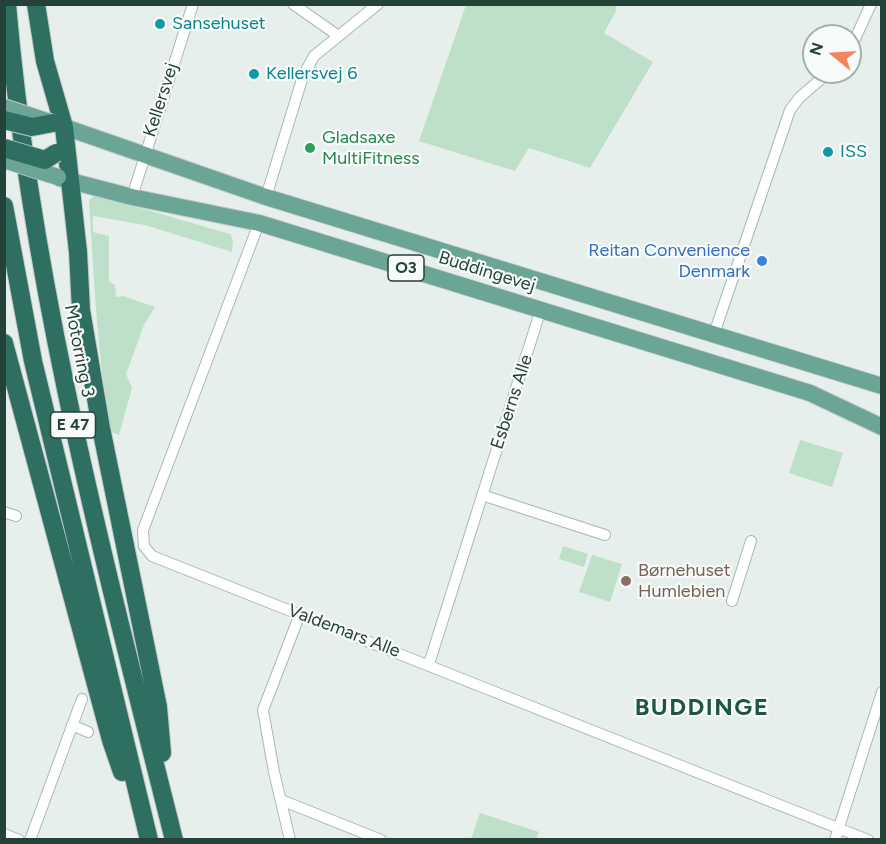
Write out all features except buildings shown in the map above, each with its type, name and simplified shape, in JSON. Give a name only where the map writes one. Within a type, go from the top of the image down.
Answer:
[{"type":"highway","name":"Motorring 3","points":[[7,4],[15,98],[35,233],[66,395],[174,840]]},
{"type":"highway","points":[[36,4],[58,125],[81,310],[101,428],[158,707],[169,819]]},
{"type":"highway","points":[[4,120],[32,127],[58,125]]},
{"type":"highway","points":[[4,148],[45,160],[56,153],[58,125]]},
{"type":"highway","name":"E 47","points":[[4,206],[33,361],[147,840]]},
{"type":"highway","points":[[4,342],[111,740],[147,840]]},
{"type":"main road","name":"Buddingevej","points":[[4,107],[266,197],[882,386]]},
{"type":"main road","name":"Buddingevej","points":[[4,160],[132,197],[258,223],[542,309],[825,399],[882,427]]},
{"type":"main road","points":[[825,399],[882,416]]},
{"type":"street","name":"Kellersvej","points":[[132,197],[193,4]]},
{"type":"street","points":[[293,4],[337,35]]},
{"type":"street","points":[[266,197],[303,75],[314,56],[378,4]]},
{"type":"street","points":[[862,24],[871,4]]},
{"type":"street","points":[[714,334],[790,110],[799,98],[815,84]]},
{"type":"street","name":"Valdemars Alle","points":[[258,223],[143,530],[144,546],[152,556],[868,840]]},
{"type":"street","name":"Esberns Alle","points":[[429,664],[542,309]]},
{"type":"street","points":[[483,495],[605,535]]},
{"type":"street","points":[[4,512],[16,516]]},
{"type":"street","points":[[732,601],[751,541]]},
{"type":"street","points":[[290,840],[263,721],[263,710],[300,614]]},
{"type":"street","points":[[835,840],[882,692]]},
{"type":"street","points":[[30,840],[82,699]]},
{"type":"street","points":[[72,725],[88,732]]},
{"type":"street","points":[[281,800],[381,840]]},
{"type":"street","points":[[4,834],[19,840]]},
{"type":"green space","points":[[466,5],[616,5],[616,11],[604,33],[653,62],[590,168],[529,148],[515,171],[419,141]]},
{"type":"green space","points":[[95,195],[230,234],[233,240],[232,252],[145,225],[93,216],[93,232],[109,236],[109,281],[115,285],[116,297],[123,296],[155,307],[144,325],[126,374],[132,388],[119,435],[111,432],[99,345],[89,200]]},
{"type":"green space","points":[[800,440],[843,453],[832,487],[789,473]]},
{"type":"green space","points":[[563,546],[588,554],[584,567],[559,559]]},
{"type":"green space","points":[[592,555],[622,564],[610,602],[579,592]]},
{"type":"green space","points":[[480,813],[539,832],[536,839],[471,839]]},
{"type":"place","name":"Sansehuset","points":[[160,24]]},
{"type":"place","name":"Kellersvej 6","points":[[254,74]]},
{"type":"place","name":"Gladsaxe MultiFitness","points":[[310,148]]},
{"type":"place","name":"ISS","points":[[828,152]]},
{"type":"place","name":"Reitan Convenience Denmark","points":[[762,261]]},
{"type":"place","name":"Børnehuset Humlebien","points":[[626,581]]},
{"type":"district","name":"BUDDINGE","points":[[702,708]]}]
